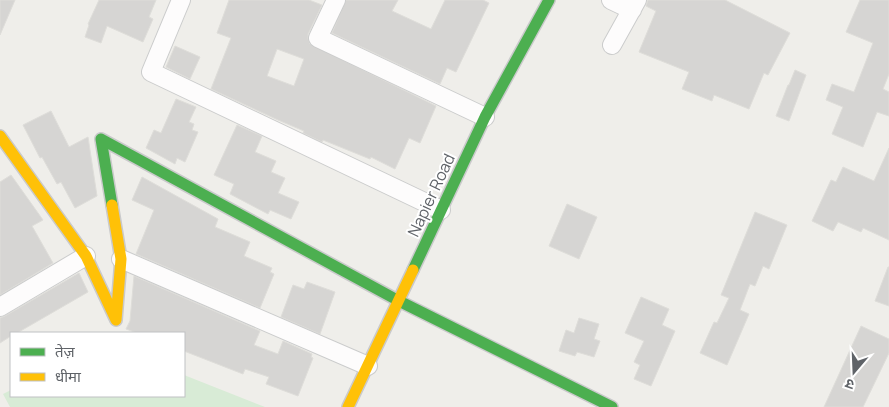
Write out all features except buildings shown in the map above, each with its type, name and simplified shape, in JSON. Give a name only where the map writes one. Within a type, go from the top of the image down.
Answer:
[{"type":"street","points":[[181,0],[151,72],[442,210]]},
{"type":"street","points":[[336,0],[318,38],[486,116]]},
{"type":"street","name":"Napier Road","points":[[348,407],[486,116],[548,0]]},
{"type":"street","points":[[611,0],[635,5],[612,45]]},
{"type":"street","points":[[0,136],[86,256],[116,320],[121,260],[101,139],[399,301],[612,407]]},
{"type":"street","points":[[0,307],[86,256]]},
{"type":"street","points":[[121,260],[368,366]]},
{"type":"green space","points":[[185,375],[265,407],[10,407],[3,394],[10,390],[10,397],[185,397]]},
{"type":"traffic: fast","points":[[413,270],[485,117],[549,0]]},
{"type":"traffic: fast","points":[[101,139],[112,205]]},
{"type":"traffic: fast","points":[[101,139],[399,301],[612,407]]},
{"type":"traffic: slow","points":[[0,136],[86,256],[116,320],[121,259],[112,205]]},
{"type":"traffic: slow","points":[[348,407],[413,270]]}]
